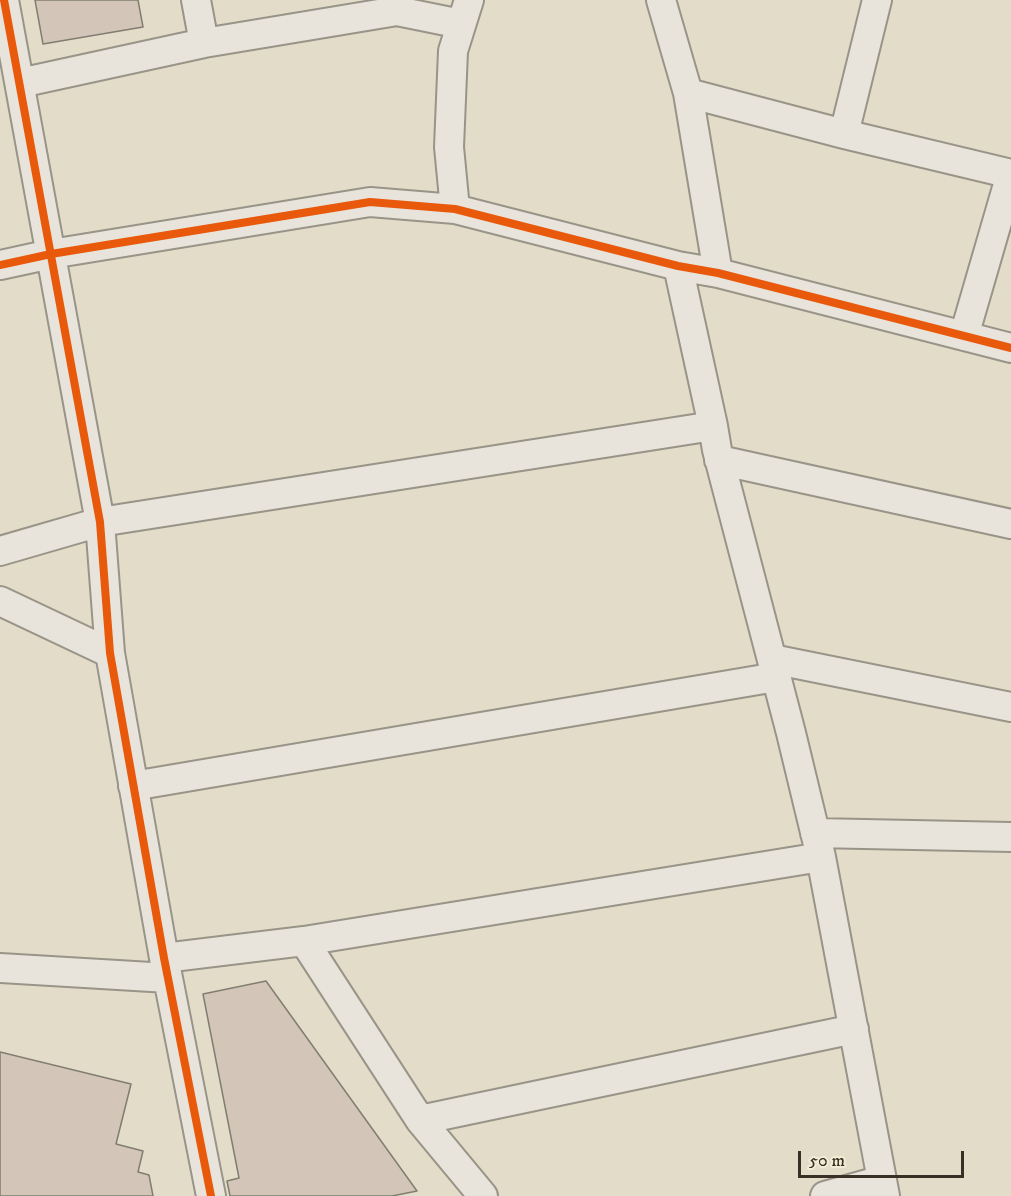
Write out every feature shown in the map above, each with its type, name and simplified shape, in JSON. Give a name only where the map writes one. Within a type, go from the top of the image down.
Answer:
[{"type":"street","points":[[4,0],[100,522],[110,653],[166,968],[210,1196]]},
{"type":"street","points":[[196,0],[204,43]]},
{"type":"street","points":[[349,0],[397,11]]},
{"type":"street","points":[[661,0],[688,93],[718,273]]},
{"type":"street","points":[[844,134],[877,0]]},
{"type":"street","points":[[20,83],[204,43],[397,11],[465,12],[453,51],[449,147],[455,209]]},
{"type":"street","points":[[688,93],[844,134],[1011,174],[964,336]]},
{"type":"street","points":[[0,265],[51,254],[370,202],[455,209],[1011,348]]},
{"type":"street","points":[[678,266],[719,460],[818,845],[884,1188],[825,1196]]},
{"type":"street","points":[[0,551],[100,522],[713,426]]},
{"type":"street","points":[[719,460],[1011,524]]},
{"type":"street","points":[[0,601],[110,653]]},
{"type":"street","points":[[133,786],[774,668],[1011,706]]},
{"type":"street","points":[[0,968],[166,968],[818,845],[1010,830]]},
{"type":"street","points":[[304,941],[420,1120],[483,1196]]},
{"type":"street","points":[[420,1120],[854,1029]]},
{"type":"building","points":[[35,0],[138,0],[143,27],[43,44]]},
{"type":"building","points":[[266,981],[417,1191],[392,1196],[230,1196],[227,1181],[239,1178],[203,994]]},
{"type":"building","points":[[0,1052],[131,1084],[116,1144],[143,1151],[138,1172],[149,1175],[153,1196],[0,1196]]},
{"type":"cycle path","points":[[4,0],[100,522],[110,653],[164,958],[211,1196]]},
{"type":"cycle path","points":[[0,265],[51,254],[370,202],[455,209],[1011,348]]}]
